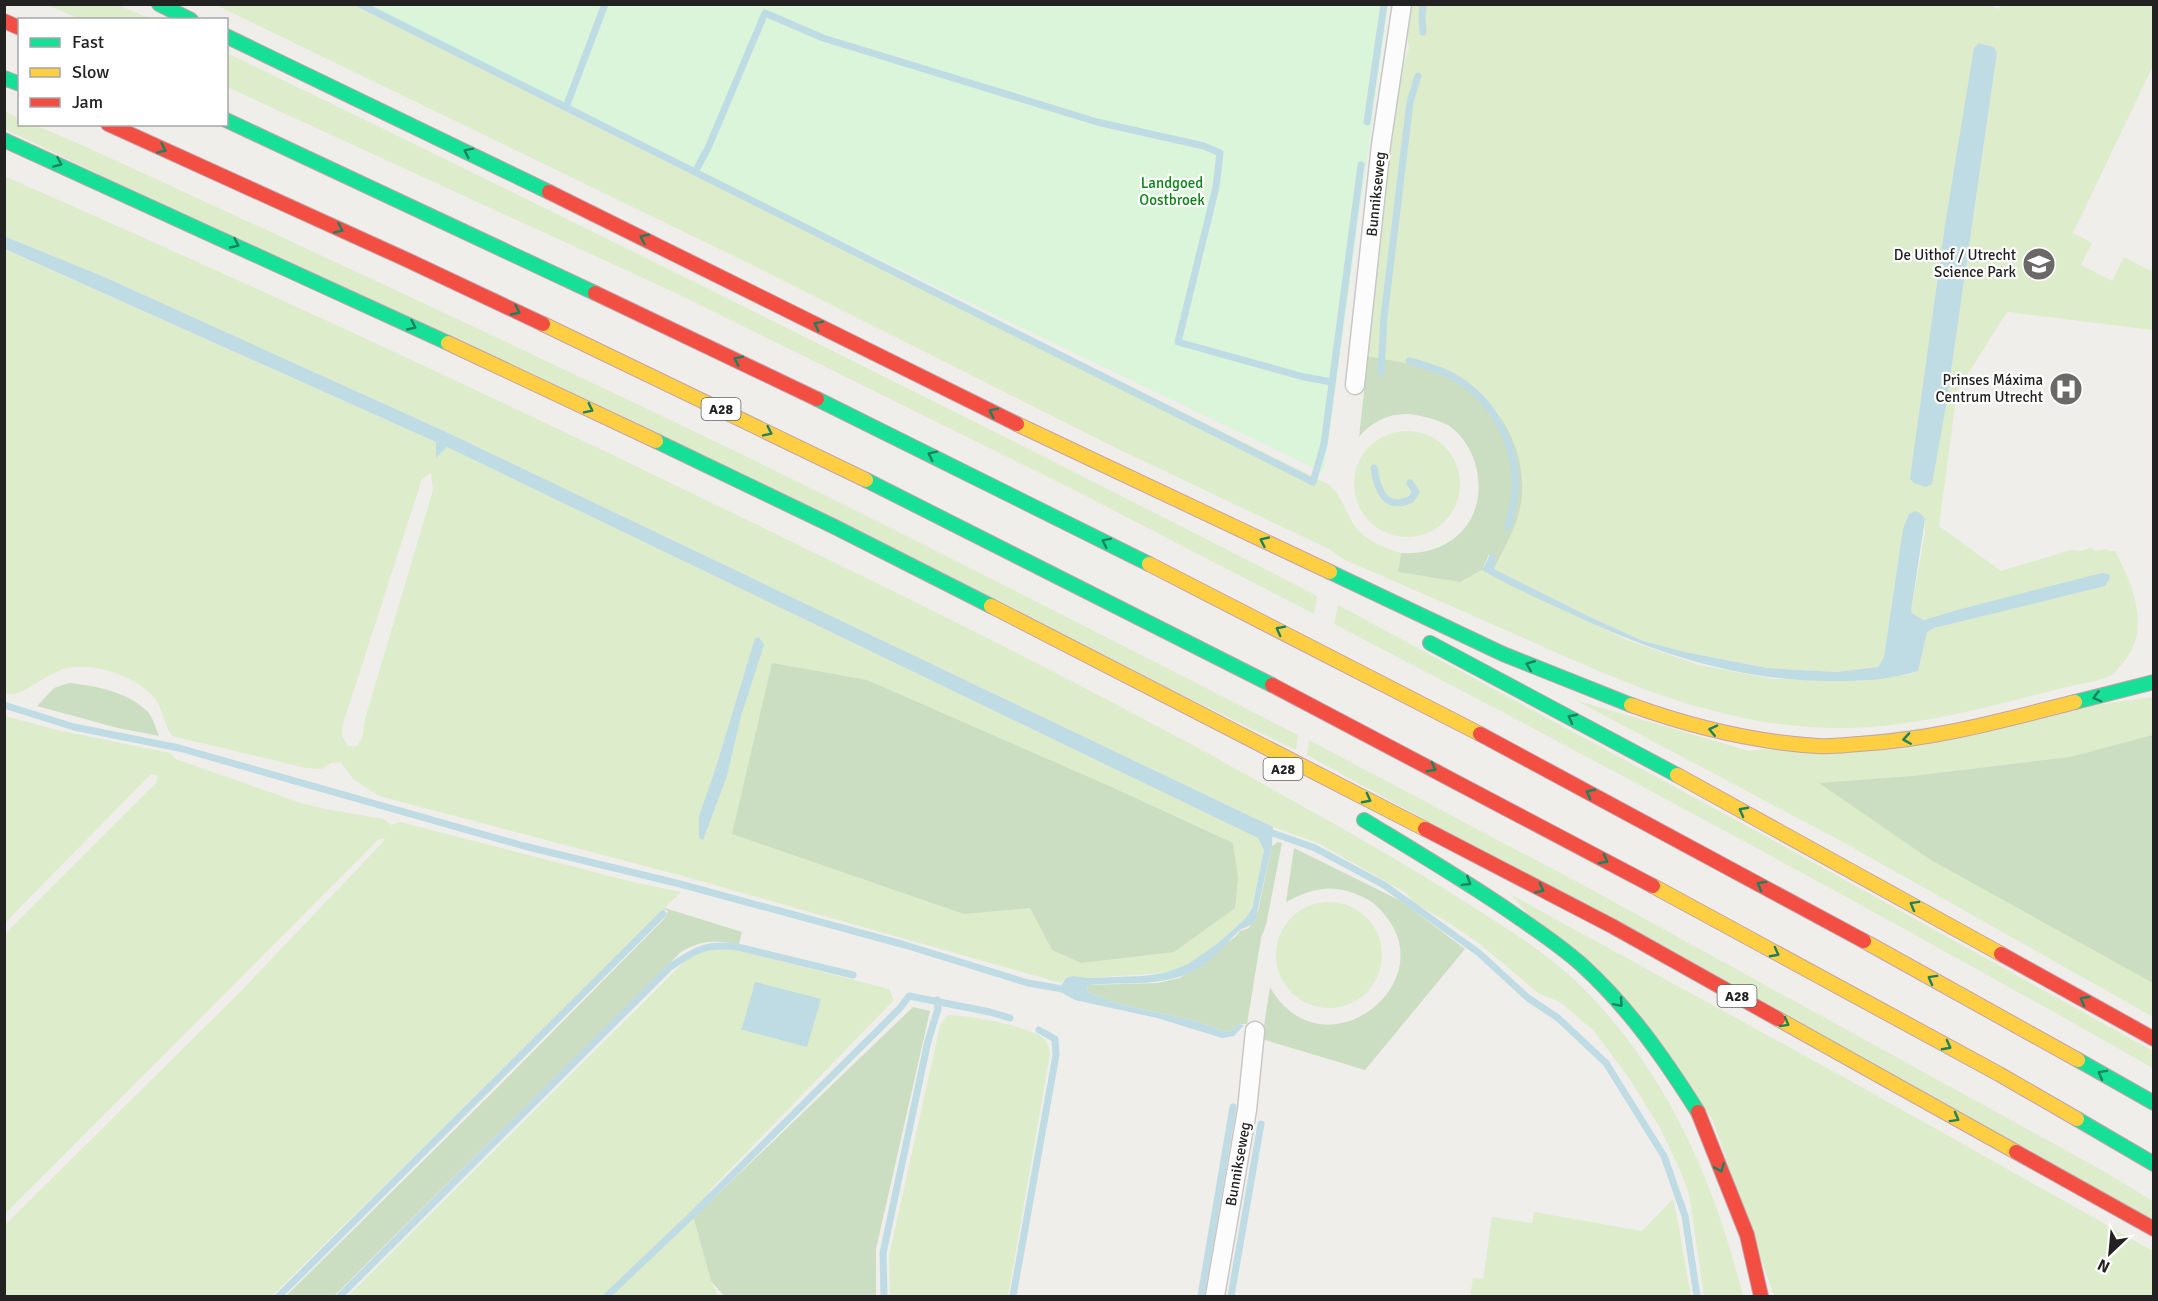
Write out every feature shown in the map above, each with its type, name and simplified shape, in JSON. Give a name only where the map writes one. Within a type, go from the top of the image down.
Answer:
[{"type":"highway","points":[[159,4],[187,18]]},
{"type":"highway","points":[[4,21],[18,27]]},
{"type":"highway","points":[[228,37],[626,229],[1045,438],[1503,654],[1598,693],[1679,722],[1748,738],[1820,746],[1893,742],[1966,730],[2154,682]]},
{"type":"highway","points":[[228,121],[655,320],[1155,566],[1661,830],[2154,1103]]},
{"type":"highway","name":"A28","points":[[112,126],[403,258],[656,378],[874,484],[1250,673],[1558,835],[1989,1068],[2154,1164]]},
{"type":"highway","name":"A28","points":[[4,140],[527,379],[835,527],[1149,686],[1612,926],[2154,1229]]},
{"type":"highway","points":[[1045,438],[1277,562]]},
{"type":"highway","points":[[1420,638],[1761,820],[2154,1039]]},
{"type":"highway","name":"A28","points":[[1149,686],[1308,785]]},
{"type":"highway","points":[[1357,816],[1470,884],[1541,933],[1581,964],[1617,1000],[1660,1052],[1698,1112],[1747,1235],[1761,1296]]},
{"type":"street","name":"Bunnikseweg","points":[[1355,385],[1381,145],[1402,4]]},
{"type":"street","name":"Bunnikseweg","points":[[1215,1296],[1247,1110],[1255,1031]]},
{"type":"green space","points":[[1987,4],[1998,9],[2003,4],[2153,5],[2153,66],[2073,233],[2092,243],[2081,265],[2112,281],[2124,257],[2153,272],[2153,330],[2007,312],[1957,391],[1939,526],[2001,571],[2071,550],[2081,551],[2091,548],[2095,551],[2106,549],[2115,551],[2133,593],[2138,623],[2131,652],[2114,673],[2096,681],[1958,714],[1903,723],[1848,728],[1804,727],[1761,721],[1678,701],[1638,687],[1345,560],[1329,549],[1116,448],[742,260],[216,5],[610,5],[701,173],[769,213],[1096,369],[1328,484],[1339,496],[1360,532],[1379,545],[1401,553],[1398,572],[1460,582],[1482,570],[1627,640],[1699,665],[1773,679],[1854,681],[1907,675],[1918,671],[1925,636],[1934,628],[2102,574],[1925,620],[1911,611],[1925,532],[1925,520],[1920,513],[1903,529],[1884,657],[1878,667],[1837,672],[1767,668],[1685,652],[1643,641],[1494,569],[1523,479],[1517,451],[1498,413],[1480,394],[1457,380],[1434,370],[1368,356],[1395,90],[1409,48],[1406,30],[1409,5]],"holes":[[[1980,43],[1997,52],[1946,406],[1932,484],[1935,296],[1974,48]]]},
{"type":"green space","points":[[47,5],[118,5],[149,18],[78,18]]},
{"type":"green space","name":"Landgoed Oostbroek","points":[[369,5],[1388,5],[1324,473],[575,113]]},
{"type":"green space","points":[[228,53],[774,321],[1317,596],[1314,614],[1076,491],[680,295],[228,87]]},
{"type":"green space","points":[[4,111],[18,118],[18,126],[37,126],[84,146],[654,412],[806,486],[1298,735],[1296,750],[5,129]]},
{"type":"green space","points":[[4,176],[468,386],[861,575],[1095,693],[1211,755],[1374,847],[1499,924],[1570,975],[1612,1020],[1639,1055],[1684,1130],[1702,1170],[1718,1211],[1743,1296],[1704,1296],[1689,1194],[1680,1170],[1660,1128],[1629,1078],[1594,1031],[1560,1002],[1538,993],[1480,944],[1443,919],[1415,904],[1406,893],[1318,843],[1273,827],[444,431],[102,276],[5,236]]},
{"type":"green space","points":[[4,249],[436,442],[437,457],[447,447],[1258,838],[1264,850],[1252,909],[1245,919],[1217,944],[1188,964],[1165,973],[1089,978],[1073,976],[1061,983],[679,875],[379,796],[353,779],[341,762],[331,763],[322,769],[306,768],[172,736],[156,699],[152,695],[134,681],[98,668],[63,669],[18,693],[5,693]],"holes":[[[431,473],[433,490],[365,719],[362,738],[357,746],[348,746],[342,736],[342,727],[422,479]],[[759,637],[727,776],[703,839],[699,816],[755,638]],[[1030,908],[1081,963],[1052,950]]]},
{"type":"green space","points":[[1368,356],[1425,368],[1457,379],[1490,404],[1502,420],[1519,458],[1522,499],[1515,525],[1494,569],[1489,554],[1482,570],[1460,582],[1398,572],[1401,553],[1416,553],[1438,548],[1451,541],[1468,524],[1478,496],[1476,465],[1462,438],[1451,427],[1416,415],[1400,414],[1384,418],[1359,437]]},
{"type":"green space","points":[[1407,431],[1427,435],[1445,446],[1456,464],[1460,484],[1456,504],[1445,522],[1427,533],[1407,537],[1387,533],[1369,522],[1358,504],[1354,484],[1358,464],[1369,446],[1387,435]]},
{"type":"green space","points":[[1338,605],[1758,832],[2153,1051],[2153,1068],[1746,842],[1334,624]]},
{"type":"green space","points":[[772,663],[867,680],[1233,843],[1238,878],[1235,908],[1174,952],[1081,963],[1052,950],[1030,908],[964,914],[732,834]]},
{"type":"green space","points":[[69,683],[120,694],[139,704],[153,720],[159,736],[118,728],[37,706],[54,688]]},
{"type":"green space","points":[[2153,697],[2153,1017],[1841,841],[1575,700],[1749,751]]},
{"type":"green space","points":[[5,716],[57,730],[170,753],[176,759],[298,802],[384,819],[391,825],[400,822],[633,882],[681,892],[272,1296],[5,1296],[5,1225],[239,993],[385,838],[378,840],[5,1214],[5,934],[156,783],[158,776],[151,774],[5,923]]},
{"type":"green space","points":[[2153,735],[2153,983],[1931,860],[1819,783],[1913,776],[2070,757]]},
{"type":"green space","points":[[1309,740],[1596,892],[2100,1169],[2153,1201],[2153,1220],[1307,755]]},
{"type":"green space","points":[[1278,842],[1282,843],[1266,925],[1261,938],[1247,1024],[1238,1024],[1233,1030],[1226,1032],[1195,1021],[1119,1004],[1087,992],[1088,985],[1157,983],[1180,978],[1240,931],[1249,928],[1258,911],[1272,846]]},
{"type":"green space","points":[[1294,848],[1401,901],[1465,949],[1365,1070],[1262,1039],[1270,987],[1291,1012],[1316,1024],[1342,1023],[1366,1013],[1385,996],[1398,973],[1400,948],[1390,922],[1380,909],[1367,899],[1345,890],[1326,888],[1286,902]]},
{"type":"green space","points":[[1510,894],[1849,1080],[2153,1251],[2153,1296],[1774,1296],[1712,1118]]},
{"type":"green space","points":[[1329,902],[1349,906],[1367,917],[1378,935],[1382,955],[1378,975],[1367,993],[1349,1004],[1329,1008],[1309,1004],[1291,993],[1280,975],[1276,955],[1280,935],[1291,917],[1309,906]]},
{"type":"green space","points":[[663,909],[742,932],[739,944],[709,942],[681,952],[334,1296],[286,1296],[666,917],[668,911]]},
{"type":"green space","points":[[737,950],[889,989],[894,1000],[711,1189],[704,1203],[693,1216],[711,1281],[718,1296],[348,1296],[685,961],[704,951]]},
{"type":"green space","points":[[913,1007],[930,1011],[876,1249],[876,1296],[724,1296],[711,1281],[693,1216],[704,1203],[715,1197]]},
{"type":"green space","points":[[948,1015],[982,1019],[1024,1029],[1042,1037],[1049,1049],[1050,1054],[1008,1296],[890,1296],[889,1256],[940,1025]]},
{"type":"green space","points":[[1673,1199],[1691,1296],[1470,1296],[1473,1278],[1483,1279],[1492,1217],[1532,1223],[1534,1212],[1642,1231]]},
{"type":"water","points":[[1979,43],[1993,47],[1997,52],[1946,406],[1932,484],[1926,487],[1910,479],[1945,225],[1974,48]]},
{"type":"water","points":[[4,236],[102,276],[444,431],[1273,827],[1272,846],[1255,921],[1251,925],[1239,931],[1212,958],[1189,973],[1146,983],[1088,985],[1087,992],[1119,1004],[1195,1021],[1226,1032],[1233,1030],[1238,1024],[1244,1025],[1234,1036],[1222,1038],[1157,1018],[1075,1000],[1059,989],[1066,978],[1073,976],[1089,978],[1165,973],[1188,964],[1217,944],[1245,919],[1252,909],[1264,850],[1258,838],[447,447],[436,458],[436,442],[5,249]]},
{"type":"water","points":[[1915,511],[1925,519],[1911,611],[1924,620],[2102,573],[2109,574],[2110,578],[2105,586],[1934,628],[1927,632],[1918,671],[1887,678],[1833,681],[1762,676],[1728,670],[1661,651],[1596,625],[1482,570],[1491,553],[1497,558],[1494,569],[1643,641],[1685,652],[1767,668],[1837,672],[1878,667],[1884,657],[1903,529],[1909,514]]},
{"type":"water","points":[[759,637],[764,645],[741,716],[727,776],[703,840],[699,838],[699,816],[755,638]]},
{"type":"water","points":[[755,982],[821,999],[807,1047],[740,1029]]},
{"type":"waterway","points":[[360,4],[1313,482],[1324,444],[1361,165]]},
{"type":"waterway","points":[[566,107],[605,4]]},
{"type":"waterway","points":[[1367,122],[1384,4]]},
{"type":"waterway","points":[[1423,4],[1423,32]]},
{"type":"waterway","points":[[695,172],[708,148],[765,13],[823,38],[1097,122],[1204,146],[1220,153],[1216,187],[1178,342],[1304,377],[1332,382]]},
{"type":"waterway","points":[[1381,372],[1384,317],[1410,102],[1418,76]]},
{"type":"waterway","points":[[1409,361],[1442,371],[1466,385],[1491,410],[1500,425],[1512,457],[1515,474],[1515,496],[1508,527]]},
{"type":"waterway","points":[[1374,468],[1380,490],[1384,496],[1395,503],[1411,499],[1416,492],[1410,483]]},
{"type":"waterway","points":[[4,705],[74,727],[179,748],[524,846],[680,884],[905,945],[1028,983],[1068,990]]},
{"type":"waterway","points":[[1264,830],[1315,848],[1384,885],[1479,953],[1528,998],[1558,1018],[1606,1063],[1664,1156],[1685,1216],[1697,1296]]},
{"type":"waterway","points":[[279,1296],[663,914]]},
{"type":"waterway","points":[[340,1296],[670,967],[679,961],[701,949],[727,946],[853,975]]},
{"type":"waterway","points":[[607,1296],[688,1219],[900,1008],[909,996],[1010,1018]]},
{"type":"waterway","points":[[884,1296],[883,1253],[928,1041],[938,1009],[937,1000]]},
{"type":"waterway","points":[[1013,1296],[1056,1055],[1055,1039],[1039,1030]]},
{"type":"waterway","points":[[1201,1296],[1233,1107]]},
{"type":"waterway","points":[[1231,1296],[1261,1124]]},
{"type":"traffic: fast","points":[[159,4],[187,18]]},
{"type":"traffic: fast","points":[[228,37],[549,192]]},
{"type":"traffic: fast","points":[[4,78],[18,83]]},
{"type":"traffic: fast","points":[[228,121],[595,293]]},
{"type":"traffic: fast","points":[[4,140],[448,343]]},
{"type":"traffic: fast","points":[[817,399],[1149,564]]},
{"type":"traffic: fast","points":[[656,441],[835,527],[991,606]]},
{"type":"traffic: fast","points":[[866,480],[1272,685]]},
{"type":"traffic: fast","points":[[1330,572],[1503,654],[1631,705]]},
{"type":"traffic: fast","points":[[1430,643],[1677,775]]},
{"type":"traffic: fast","points":[[2075,702],[2154,682]]},
{"type":"traffic: fast","points":[[1364,820],[1497,902],[1566,951],[1599,981],[1645,1034],[1698,1112]]},
{"type":"traffic: fast","points":[[2078,1060],[2154,1103]]},
{"type":"traffic: fast","points":[[2077,1119],[2154,1164]]},
{"type":"traffic: slow","points":[[543,324],[866,480]]},
{"type":"traffic: slow","points":[[448,343],[656,441]]},
{"type":"traffic: slow","points":[[1017,424],[1330,572]]},
{"type":"traffic: slow","points":[[1149,564],[1480,734]]},
{"type":"traffic: slow","points":[[991,606],[1425,829]]},
{"type":"traffic: slow","points":[[1631,705],[1677,720],[1746,737],[1828,746],[1887,742],[1941,734],[2075,702]]},
{"type":"traffic: slow","points":[[1677,775],[2001,954]]},
{"type":"traffic: slow","points":[[1653,886],[1999,1074],[2077,1119]]},
{"type":"traffic: slow","points":[[1864,941],[2078,1060]]},
{"type":"traffic: slow","points":[[1778,1019],[2016,1152]]},
{"type":"traffic: jam","points":[[4,21],[18,27]]},
{"type":"traffic: jam","points":[[112,126],[543,324]]},
{"type":"traffic: jam","points":[[549,192],[1017,424]]},
{"type":"traffic: jam","points":[[595,293],[817,399]]},
{"type":"traffic: jam","points":[[1272,685],[1653,886]]},
{"type":"traffic: jam","points":[[1480,734],[1864,941]]},
{"type":"traffic: jam","points":[[1425,829],[1612,926],[1778,1019]]},
{"type":"traffic: jam","points":[[2001,954],[2154,1039]]},
{"type":"traffic: jam","points":[[1698,1112],[1747,1235],[1761,1296]]},
{"type":"traffic: jam","points":[[2016,1152],[2154,1229]]},
{"type":"place","name":"De Uithof / Utrecht Science Park","points":[[2039,264]]},
{"type":"place","name":"Prinses Máxima Centrum Utrecht","points":[[2066,389]]}]
